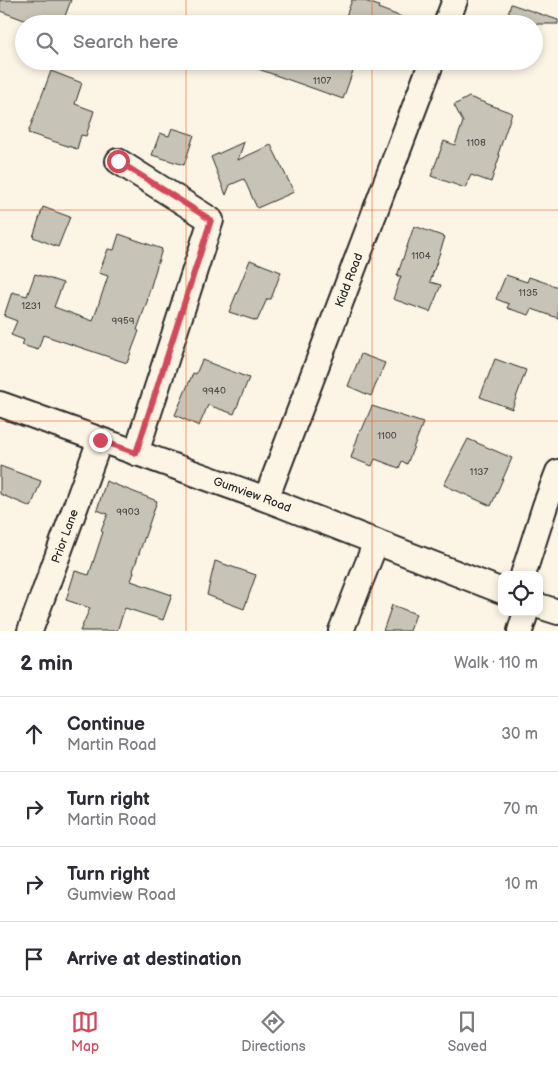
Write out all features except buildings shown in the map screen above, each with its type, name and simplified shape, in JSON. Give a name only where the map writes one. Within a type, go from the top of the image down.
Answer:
[{"type":"street","points":[[449,15],[455,0]]},
{"type":"street","name":"Kidd Road","points":[[266,499],[429,70]]},
{"type":"street","points":[[118,161],[211,220],[136,453]]},
{"type":"street","name":"Gumview Road","points":[[0,404],[266,499],[498,589]]},
{"type":"street","name":"Prior Lane","points":[[30,631],[100,440]]},
{"type":"street","points":[[525,571],[549,523],[558,472]]},
{"type":"street","points":[[341,631],[376,542]]},
{"type":"street","points":[[543,607],[558,612]]},
{"type":"street","points":[[520,631],[525,616]]},
{"type":"route","points":[[100,440],[136,453],[211,220],[118,161]]}]
